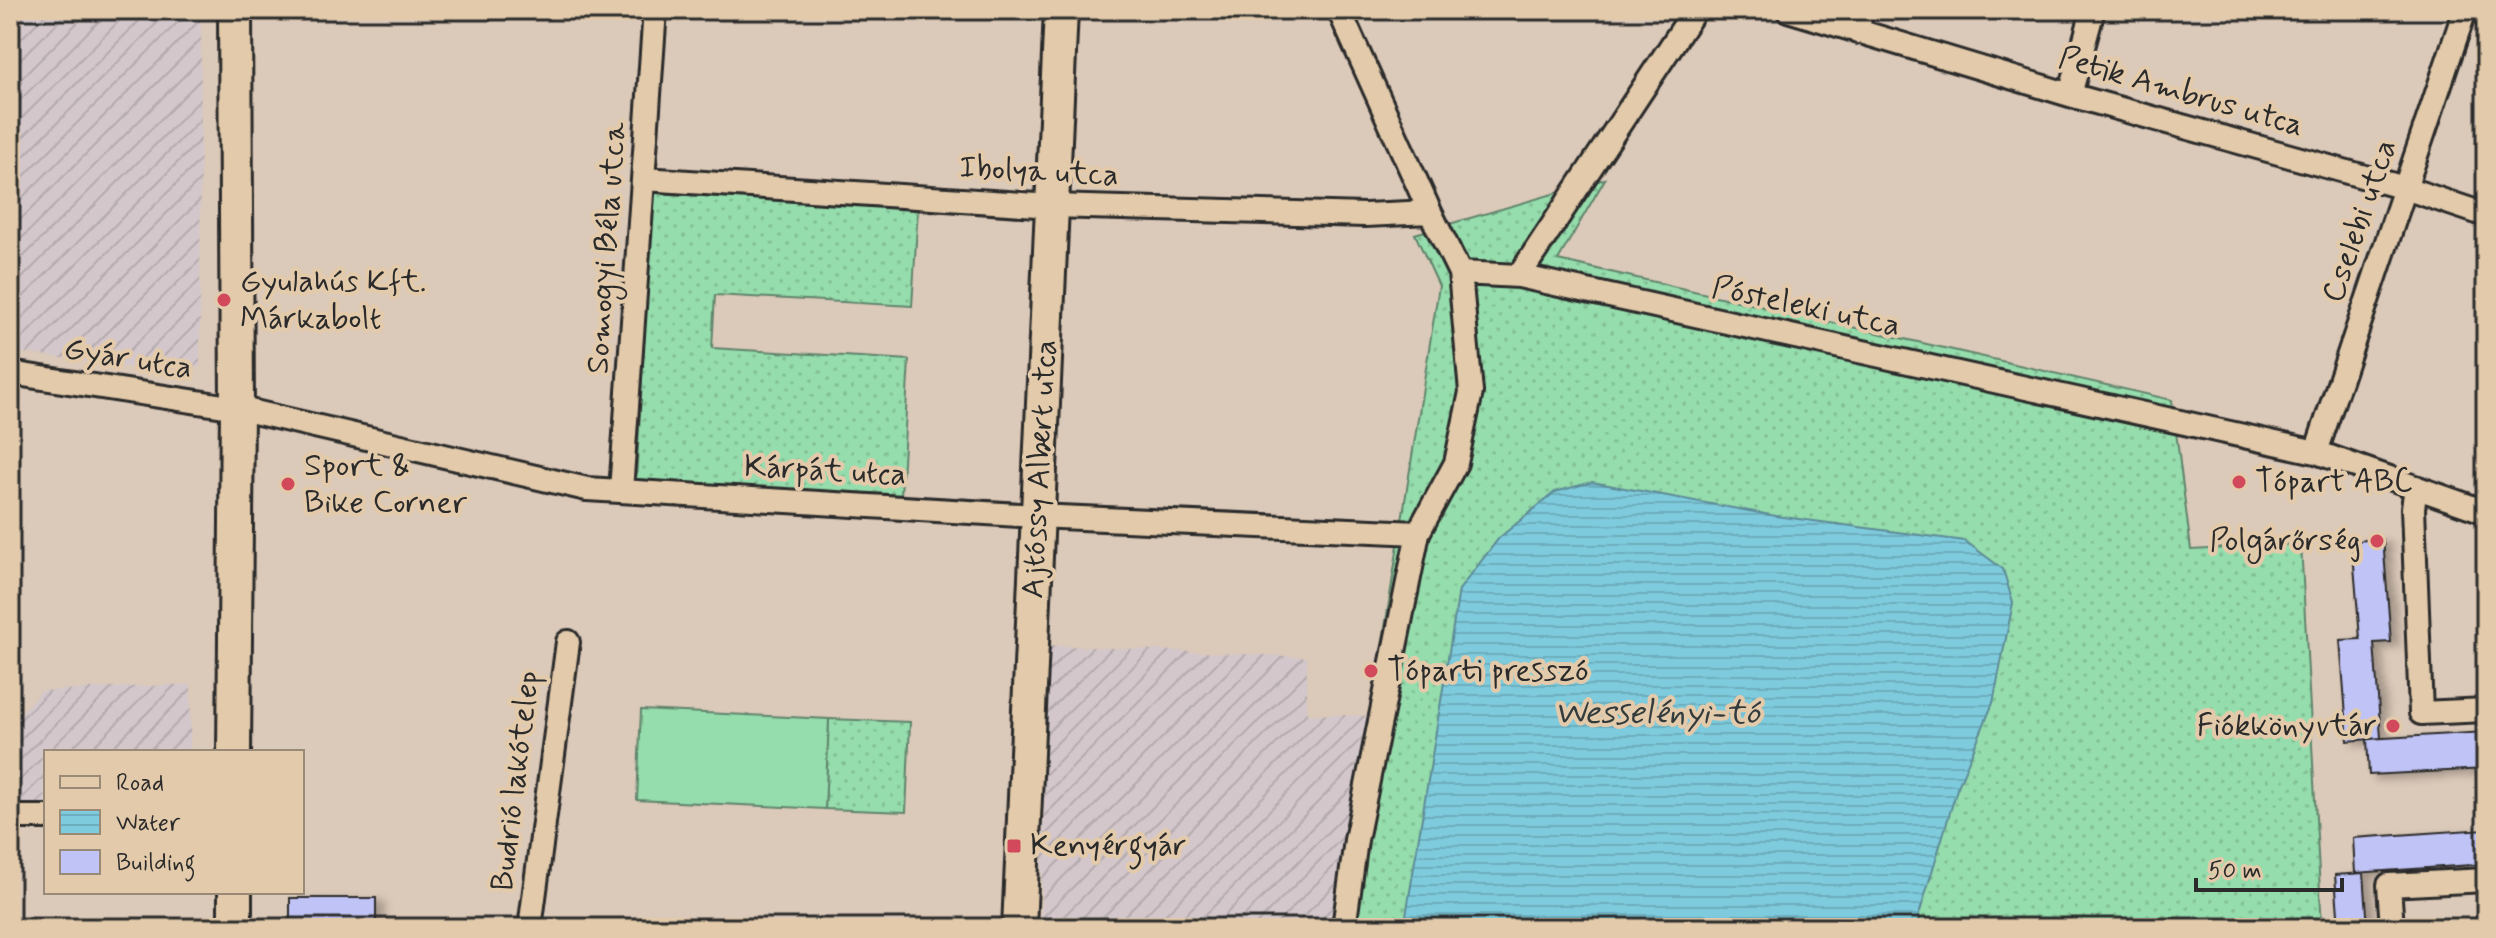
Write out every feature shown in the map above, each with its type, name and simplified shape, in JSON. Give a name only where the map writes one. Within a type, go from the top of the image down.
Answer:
[{"type":"main road","points":[[234,750],[237,408],[235,10]]},
{"type":"main road","name":"Ajtóssy Albert utca","points":[[1019,928],[1061,10]]},
{"type":"main road","points":[[235,894],[235,928]]},
{"type":"street","name":"Somogyi Béla utca","points":[[621,491],[655,10]]},
{"type":"street","points":[[1339,10],[1460,273],[1471,392],[1456,463],[1418,533],[1356,840],[1344,928]]},
{"type":"street","points":[[1519,276],[1695,10]]},
{"type":"street","name":"Petik Ambrus utca","points":[[1788,10],[1859,21],[2070,95],[2405,188],[2486,215]]},
{"type":"street","points":[[2070,95],[2093,10]]},
{"type":"street","name":"Cselebi utca","points":[[2316,452],[2465,10]]},
{"type":"street","name":"Ibolya utca","points":[[644,179],[1052,206],[1365,215],[1430,212]]},
{"type":"street","name":"Pósteleki utca","points":[[1460,273],[1519,276],[2316,452],[2486,512]]},
{"type":"street","name":"Gyár utca","points":[[10,373],[237,408]]},
{"type":"street","name":"Kárpát utca","points":[[237,408],[587,489],[1037,516],[1418,533]]},
{"type":"street","points":[[2416,487],[2413,508],[2421,713],[2486,710]]},
{"type":"street","name":"Budrió lakótelep","points":[[530,928],[568,642]]},
{"type":"street","points":[[10,817],[44,817]]},
{"type":"street","points":[[2392,928],[2389,885],[2486,880]]},
{"type":"shaded area","points":[[10,10],[201,10],[200,367],[158,371],[10,351]]},
{"type":"shaded area","points":[[1047,645],[1307,657],[1307,714],[1371,716],[1330,928],[1041,928]]},
{"type":"shaded area","points":[[191,684],[190,750],[44,750],[44,804],[10,804],[10,719],[15,719],[41,691]]},
{"type":"green space","points":[[1605,179],[1558,260],[2172,400],[2191,550],[2301,544],[2322,928],[1330,928],[1371,716],[1439,286],[1415,234]]},
{"type":"green space","points":[[653,193],[918,209],[912,306],[715,295],[712,348],[909,360],[901,496],[636,480]]},
{"type":"green space","points":[[641,710],[829,719],[825,809],[637,800]]},
{"type":"green space","points":[[829,719],[910,722],[906,812],[825,809]]},
{"type":"water","name":"Wesselényi-tó","points":[[1592,482],[1776,516],[1965,541],[2003,569],[2013,603],[1993,703],[1957,789],[1919,915],[1918,928],[1404,928],[1459,590],[1499,538],[1555,492]]},
{"type":"building","points":[[2383,539],[2391,642],[2374,643],[2381,738],[2348,741],[2340,640],[2360,639],[2352,541]]},
{"type":"building","points":[[2486,732],[2486,769],[2369,775],[2367,739]]},
{"type":"building","points":[[2486,829],[2486,864],[2355,873],[2353,838]]},
{"type":"building","points":[[2364,873],[2368,928],[2339,928],[2335,875]]},
{"type":"building","points":[[290,898],[376,898],[376,928],[290,928]]},
{"type":"place","name":"Gyulahús Kft. Márkabolt","points":[[224,300]]},
{"type":"place","name":"Tópart ABC","points":[[2239,482]]},
{"type":"place","name":"Sport & Bike Corner","points":[[288,484]]},
{"type":"place","name":"Polgárőrség","points":[[2377,541]]},
{"type":"place","name":"Tóparti presszó","points":[[1371,671]]},
{"type":"place","name":"Fiókkönyvtár","points":[[2393,726]]},
{"type":"place","name":"Kenyérgyár","points":[[1014,846]]}]
